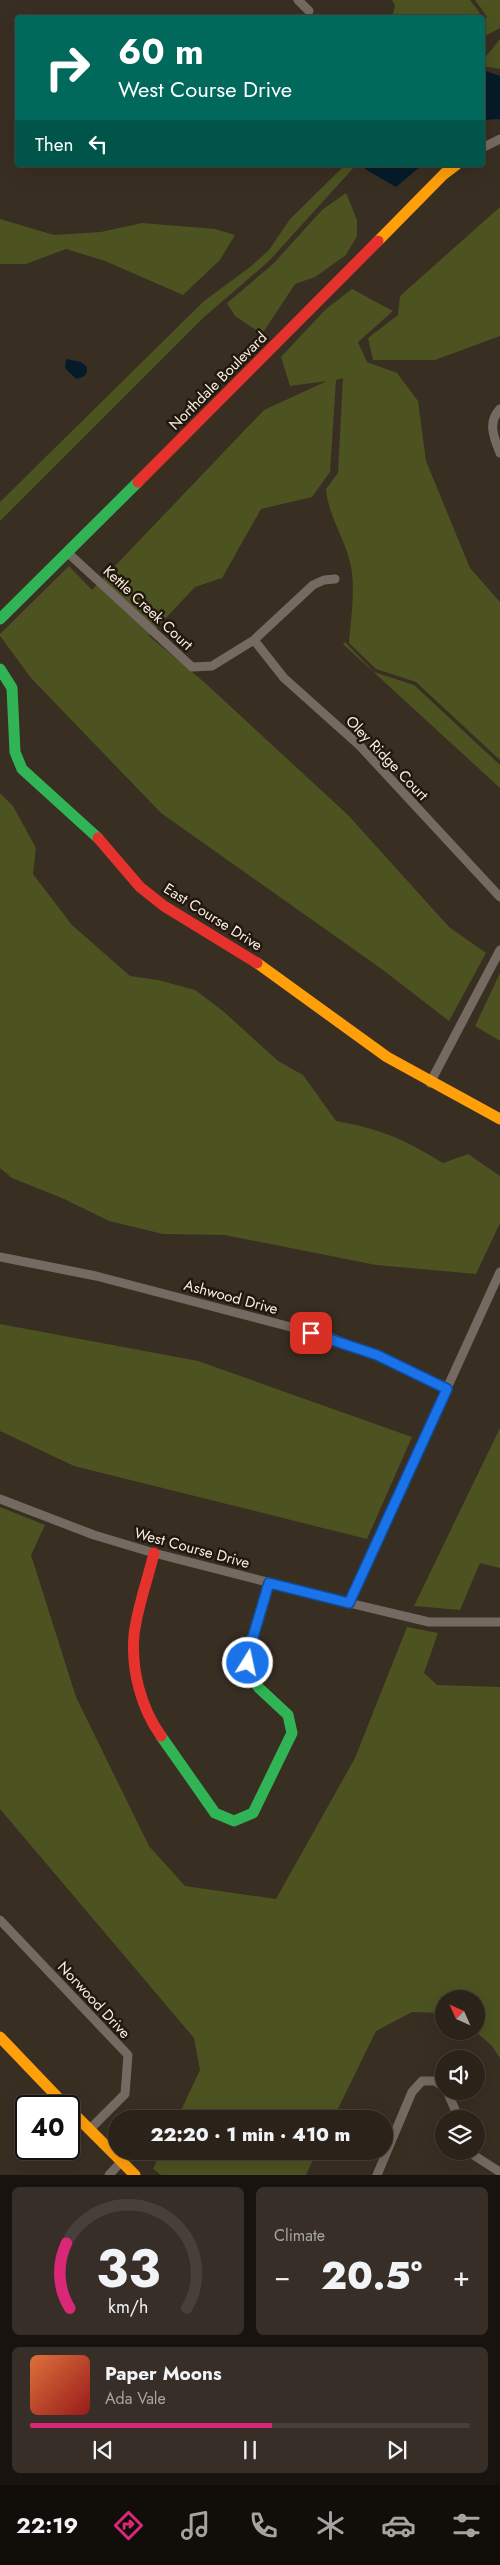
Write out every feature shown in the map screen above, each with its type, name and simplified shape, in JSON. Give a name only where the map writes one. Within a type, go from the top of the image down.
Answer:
[{"type":"street","points":[[298,0],[309,11]]},
{"type":"street","points":[[485,146],[500,139]]},
{"type":"street","name":"Northdale Boulevard","points":[[0,619],[68,553],[444,174],[453,167]]},
{"type":"street","points":[[500,409],[495,414],[491,430],[500,453]]},
{"type":"street","name":"Kettle Creek Court","points":[[68,553],[192,667],[212,666],[254,640],[313,585],[324,580],[335,579]]},
{"type":"street","name":"Oley Ridge Court","points":[[254,640],[284,678],[360,746],[500,898]]},
{"type":"street","name":"East Course Drive","points":[[0,669],[12,688],[15,752],[22,769],[101,841],[140,887],[164,906],[272,972],[388,1057],[430,1083],[500,1119]]},
{"type":"street","points":[[430,1083],[500,950]]},
{"type":"street","name":"Ashwood Drive","points":[[0,1258],[96,1276],[329,1337],[377,1355],[447,1389]]},
{"type":"street","points":[[349,1603],[500,1272]]},
{"type":"street","name":"West Course Drive","points":[[0,1499],[94,1535],[154,1553],[349,1603],[429,1622],[500,1622]]},
{"type":"street","points":[[154,1553],[134,1635],[137,1686],[151,1722],[215,1813],[234,1821],[254,1812],[292,1733],[288,1715],[259,1688],[252,1678],[248,1663],[250,1647],[269,1583]]},
{"type":"street","name":"Norwood Drive","points":[[0,1920],[128,2055],[124,2094],[89,2130]]},
{"type":"street","points":[[0,2037],[55,2095]]},
{"type":"street","points":[[377,2175],[412,2092],[422,2081],[435,2081]]},
{"type":"street","points":[[80,2121],[135,2175]]},
{"type":"street","points":[[481,2160],[500,2172]]},
{"type":"street","points":[[109,2175],[121,2162]]},
{"type":"green space","points":[[392,0],[470,0],[480,13],[478,15],[393,15],[395,6]]},
{"type":"green space","points":[[475,0],[500,0],[500,28],[485,36],[485,20],[487,17]]},
{"type":"green space","points":[[500,39],[500,69],[485,66],[485,58]]},
{"type":"green space","points":[[343,167],[354,167],[269,261],[203,318],[0,521],[0,502],[204,301],[250,267],[269,250],[290,219]]},
{"type":"green space","points":[[346,193],[357,220],[357,236],[346,255],[315,277],[295,284],[262,334],[235,316],[227,303],[273,264],[322,210]]},
{"type":"green space","points":[[500,207],[500,336],[435,360],[373,360],[368,338],[398,315],[400,296]]},
{"type":"green space","points":[[0,219],[54,235],[101,232],[142,223],[215,229],[235,235],[220,260],[183,295],[105,261],[66,249],[26,264],[0,264]]},
{"type":"green space","points":[[352,289],[393,311],[358,342],[367,362],[397,373],[418,401],[426,461],[470,568],[500,602],[500,760],[416,682],[376,669],[349,643],[352,571],[327,499],[326,489],[338,473],[343,378],[336,380],[330,472],[312,497],[261,509],[222,578],[195,587],[149,636],[204,682],[348,815],[449,927],[486,953],[449,1021],[383,970],[161,813],[31,678],[0,636],[69,566],[92,590],[264,410],[327,381],[290,386],[281,357],[326,309]]},
{"type":"green space","points":[[345,642],[374,672],[414,685],[500,765],[500,788],[343,644]]},
{"type":"green space","points":[[0,793],[13,806],[36,848],[33,874],[72,925],[130,976],[158,980],[195,990],[223,1011],[278,1061],[303,1075],[336,1121],[392,1136],[416,1147],[443,1163],[468,1154],[500,1176],[500,1223],[476,1274],[376,1265],[225,1235],[163,1234],[109,1221],[62,1198],[12,1178],[0,1168]]},
{"type":"green space","points":[[500,973],[500,1041],[475,1026]]},
{"type":"green space","points":[[0,1324],[198,1361],[412,1437],[367,1539],[74,1466],[0,1431]]},
{"type":"green space","points":[[500,1428],[500,1568],[480,1563],[460,1610],[414,1606]]},
{"type":"green space","points":[[0,1507],[45,1525],[31,1555],[76,1697],[149,1846],[185,1886],[276,1899],[355,1758],[407,1627],[438,1633],[424,1673],[437,1685],[500,1687],[500,2058],[485,2040],[485,1990],[435,1990],[435,2013],[412,2012],[376,2031],[337,2110],[181,2110],[200,2070],[194,2038],[0,1809]]},
{"type":"green space","points":[[157,2160],[313,2160],[306,2175],[161,2175],[153,2169]]},
{"type":"water","points":[[485,71],[500,76],[500,119],[485,120]]},
{"type":"water","points":[[365,167],[420,167],[396,187],[365,169]]},
{"type":"water","points":[[66,359],[81,362],[87,367],[84,376],[76,379],[65,368]]},
{"type":"traffic: fast","points":[[0,619],[138,482]]},
{"type":"traffic: fast","points":[[0,669],[12,688],[15,752],[22,769],[98,838]]},
{"type":"traffic: fast","points":[[161,1736],[215,1813],[234,1821],[253,1813],[292,1733],[288,1715],[259,1688],[252,1678],[248,1663],[250,1647],[269,1583]]},
{"type":"traffic: slow","points":[[378,241],[444,174],[453,167]]},
{"type":"traffic: slow","points":[[257,963],[387,1057],[500,1119]]},
{"type":"traffic: slow","points":[[0,2037],[55,2095]]},
{"type":"traffic: slow","points":[[80,2120],[135,2175]]},
{"type":"traffic: jam","points":[[138,482],[378,241]]},
{"type":"traffic: jam","points":[[98,838],[140,887],[164,906],[257,963]]},
{"type":"traffic: jam","points":[[154,1553],[138,1614],[133,1648],[136,1675],[143,1701],[161,1736]]},
{"type":"route","points":[[248,1663],[250,1647],[269,1583],[349,1603],[447,1389],[377,1355],[329,1337],[311,1333]]}]
